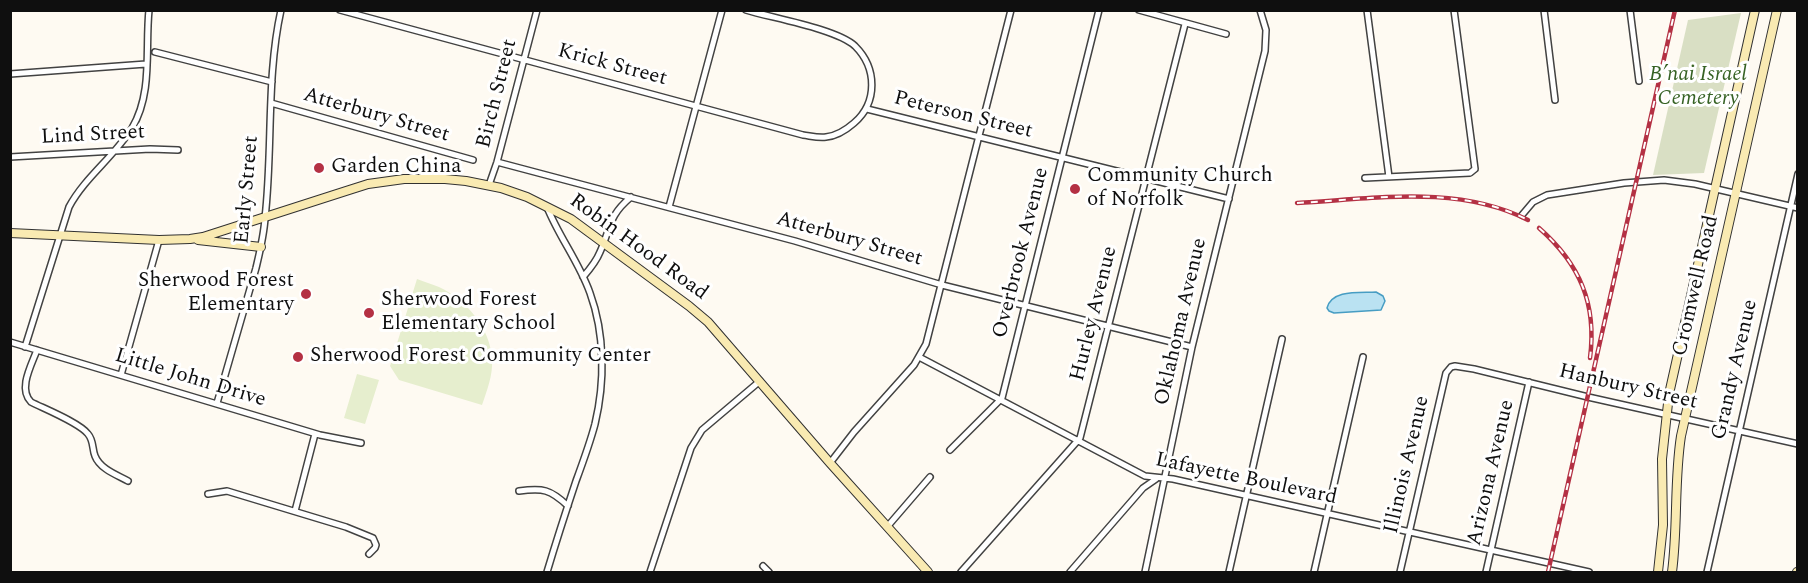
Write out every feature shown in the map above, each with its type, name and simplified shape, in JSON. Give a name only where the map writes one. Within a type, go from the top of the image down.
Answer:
[{"type":"street","points":[[25,347],[69,207],[132,127],[142,105],[145,90],[149,10]]},
{"type":"street","name":"Early Street","points":[[217,404],[261,247],[266,217],[274,51],[281,10]]},
{"type":"street","name":"Krick Street","points":[[340,10],[817,137],[840,133],[860,118],[867,109]]},
{"type":"street","name":"Birch Street","points":[[489,185],[537,10]]},
{"type":"street","points":[[669,207],[722,10]]},
{"type":"street","name":"Peterson Street","points":[[746,10],[838,36],[855,46],[870,73],[872,96],[867,109],[1228,199]]},
{"type":"street","points":[[830,463],[920,357],[926,344],[1011,10]]},
{"type":"street","name":"Overbrook Avenue","points":[[950,450],[1000,400],[1026,306],[1100,10]]},
{"type":"street","points":[[1139,10],[1226,34]]},
{"type":"street","name":"Oklahoma Avenue","points":[[1145,573],[1192,347],[1264,51],[1266,30],[1260,10]]},
{"type":"street","points":[[1367,10],[1389,177]]},
{"type":"street","points":[[1365,178],[1470,173],[1474,169],[1454,10]]},
{"type":"street","points":[[1544,10],[1555,100]]},
{"type":"street","points":[[1630,10],[1639,81]]},
{"type":"street","name":"Cromwell Road","points":[[1658,573],[1662,538],[1662,459],[1671,381],[1755,10]]},
{"type":"street","name":"Cromwell Road","points":[[1672,573],[1678,461],[1685,419],[1777,10]]},
{"type":"street","name":"Hurley Avenue","points":[[961,573],[1078,441],[1083,430],[1185,24]]},
{"type":"street","points":[[155,52],[272,82]]},
{"type":"street","points":[[10,74],[146,64]]},
{"type":"street","name":"Atterbury Street","points":[[271,103],[473,160]]},
{"type":"street","name":"Lind Street","points":[[10,157],[150,149],[178,150]]},
{"type":"street","name":"Atterbury Street","points":[[497,162],[846,255],[942,285],[1192,347]]},
{"type":"street","name":"Grandy Avenue","points":[[1707,573],[1797,174]]},
{"type":"street","name":"Robin Hood Road","points":[[10,233],[190,240],[346,191],[387,181],[445,179],[489,185],[527,197],[571,219],[705,318],[928,573]]},
{"type":"street","points":[[1522,215],[1533,202],[1546,195],[1624,183],[1664,180],[1695,184],[1797,208]]},
{"type":"street","points":[[583,277],[595,262],[612,218],[622,204],[631,197]]},
{"type":"street","points":[[546,205],[583,277],[597,315],[601,345],[601,387],[594,426],[547,573]]},
{"type":"street","points":[[120,375],[159,240]]},
{"type":"street","points":[[190,240],[261,247]]},
{"type":"street","points":[[1229,573],[1282,339]]},
{"type":"street","name":"Little John Drive","points":[[10,342],[315,434],[362,443]]},
{"type":"street","points":[[37,350],[25,386],[27,399],[84,430],[92,439],[98,462],[128,482]]},
{"type":"street","name":"Lafayette Boulevard","points":[[920,357],[1136,473],[1246,495],[1589,573]]},
{"type":"street","points":[[1314,573],[1363,357]]},
{"type":"street","name":"Hanbury Street","points":[[1451,367],[1474,369],[1797,444]]},
{"type":"street","name":"Illinois Avenue","points":[[1400,573],[1446,373],[1451,367]]},
{"type":"street","points":[[650,573],[695,438],[760,381]]},
{"type":"street","name":"Arizona Avenue","points":[[1486,573],[1529,382]]},
{"type":"street","points":[[295,511],[315,434]]},
{"type":"street","points":[[887,527],[930,477]]},
{"type":"street","points":[[1070,573],[1143,488],[1164,477]]},
{"type":"street","points":[[519,491],[547,490],[568,506]]},
{"type":"street","points":[[208,494],[227,491],[346,527],[376,541],[375,548],[369,554]]},
{"type":"street","points":[[763,566],[769,573]]},
{"type":"green space","name":"B’nai Israel Cemetery","points":[[1741,13],[1704,173],[1653,175],[1688,20]]},
{"type":"green space","points":[[417,279],[439,287],[459,299],[482,326],[491,348],[492,366],[482,405],[399,380],[390,366]]},
{"type":"green space","points":[[357,374],[379,380],[365,424],[344,418]]},
{"type":"water","points":[[1376,292],[1383,296],[1385,301],[1381,310],[1334,313],[1327,308],[1330,302],[1340,295]]},
{"type":"railway","points":[[1548,572],[1675,10]]},
{"type":"railway","points":[[1297,203],[1385,197],[1444,198],[1501,209],[1528,220]]},
{"type":"railway","points":[[1539,228],[1565,256],[1582,286],[1591,320],[1590,358]]},
{"type":"place","name":"Garden China","points":[[319,168]]},
{"type":"place","name":"Community Church of Norfolk","points":[[1075,189]]},
{"type":"place","name":"Sherwood Forest Elementary","points":[[306,294]]},
{"type":"place","name":"Sherwood Forest Elementary School","points":[[369,313]]},
{"type":"place","name":"Sherwood Forest Community Center","points":[[298,357]]}]
